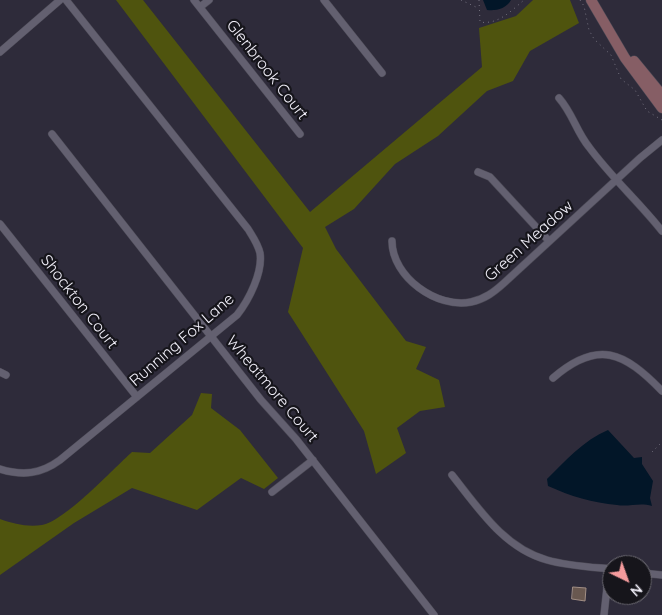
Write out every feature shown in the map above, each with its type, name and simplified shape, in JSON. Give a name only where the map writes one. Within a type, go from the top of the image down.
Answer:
[{"type":"street","points":[[0,52],[60,0]]},
{"type":"street","name":"Running Fox Lane","points":[[0,469],[26,474],[53,465],[237,314],[248,299],[258,271],[260,255],[257,243],[66,0]]},
{"type":"street","name":"Glenbrook Court","points":[[194,0],[300,134]]},
{"type":"street","points":[[200,7],[209,0]]},
{"type":"street","points":[[324,0],[382,73]]},
{"type":"street","points":[[591,0],[625,58],[662,108]]},
{"type":"street","points":[[614,38],[662,95]]},
{"type":"street","points":[[559,98],[571,111],[587,145],[662,231]]},
{"type":"street","name":"Wheatmore Court","points":[[52,134],[211,337],[312,460],[434,615]]},
{"type":"street","name":"Green Meadow","points":[[392,241],[394,256],[398,264],[417,286],[438,299],[462,303],[480,299],[494,292],[662,140]]},
{"type":"street","points":[[478,172],[490,177],[549,241]]},
{"type":"street","name":"Shockton Court","points":[[0,224],[137,397]]},
{"type":"street","points":[[553,378],[575,361],[589,356],[608,355],[635,364],[662,391]]},
{"type":"street","points":[[272,492],[312,460]]},
{"type":"street","points":[[452,475],[494,527],[516,545],[546,560],[602,568]]},
{"type":"path","points":[[461,0],[472,7],[478,8]]},
{"type":"path","points":[[479,0],[480,22],[485,23],[508,14],[524,0]]},
{"type":"path","points":[[580,0],[584,6],[589,30],[594,39],[611,55],[622,79],[635,90],[647,111],[662,120]]},
{"type":"path","points":[[652,452],[662,442]]},
{"type":"green space","points":[[116,0],[143,0],[310,212],[482,67],[479,28],[516,16],[533,0],[570,0],[579,23],[530,51],[513,81],[487,91],[438,136],[395,164],[354,209],[325,227],[336,249],[406,341],[426,347],[416,369],[439,380],[445,407],[420,411],[397,428],[406,453],[376,474],[364,431],[288,312],[303,248]]},
{"type":"green space","points":[[201,393],[212,394],[211,408],[240,430],[278,478],[264,489],[241,478],[197,510],[132,488],[74,523],[0,575],[0,519],[31,526],[42,525],[52,521],[76,505],[132,452],[150,453],[192,415]]},
{"type":"water","points":[[483,0],[511,0],[504,7],[497,10],[487,10]]},
{"type":"water","points":[[608,430],[634,458],[642,457],[642,464],[653,481],[650,498],[652,506],[599,503],[573,496],[548,486],[547,479],[568,458],[591,439]]},
{"type":"building","points":[[573,587],[586,588],[585,601],[572,599]]}]
